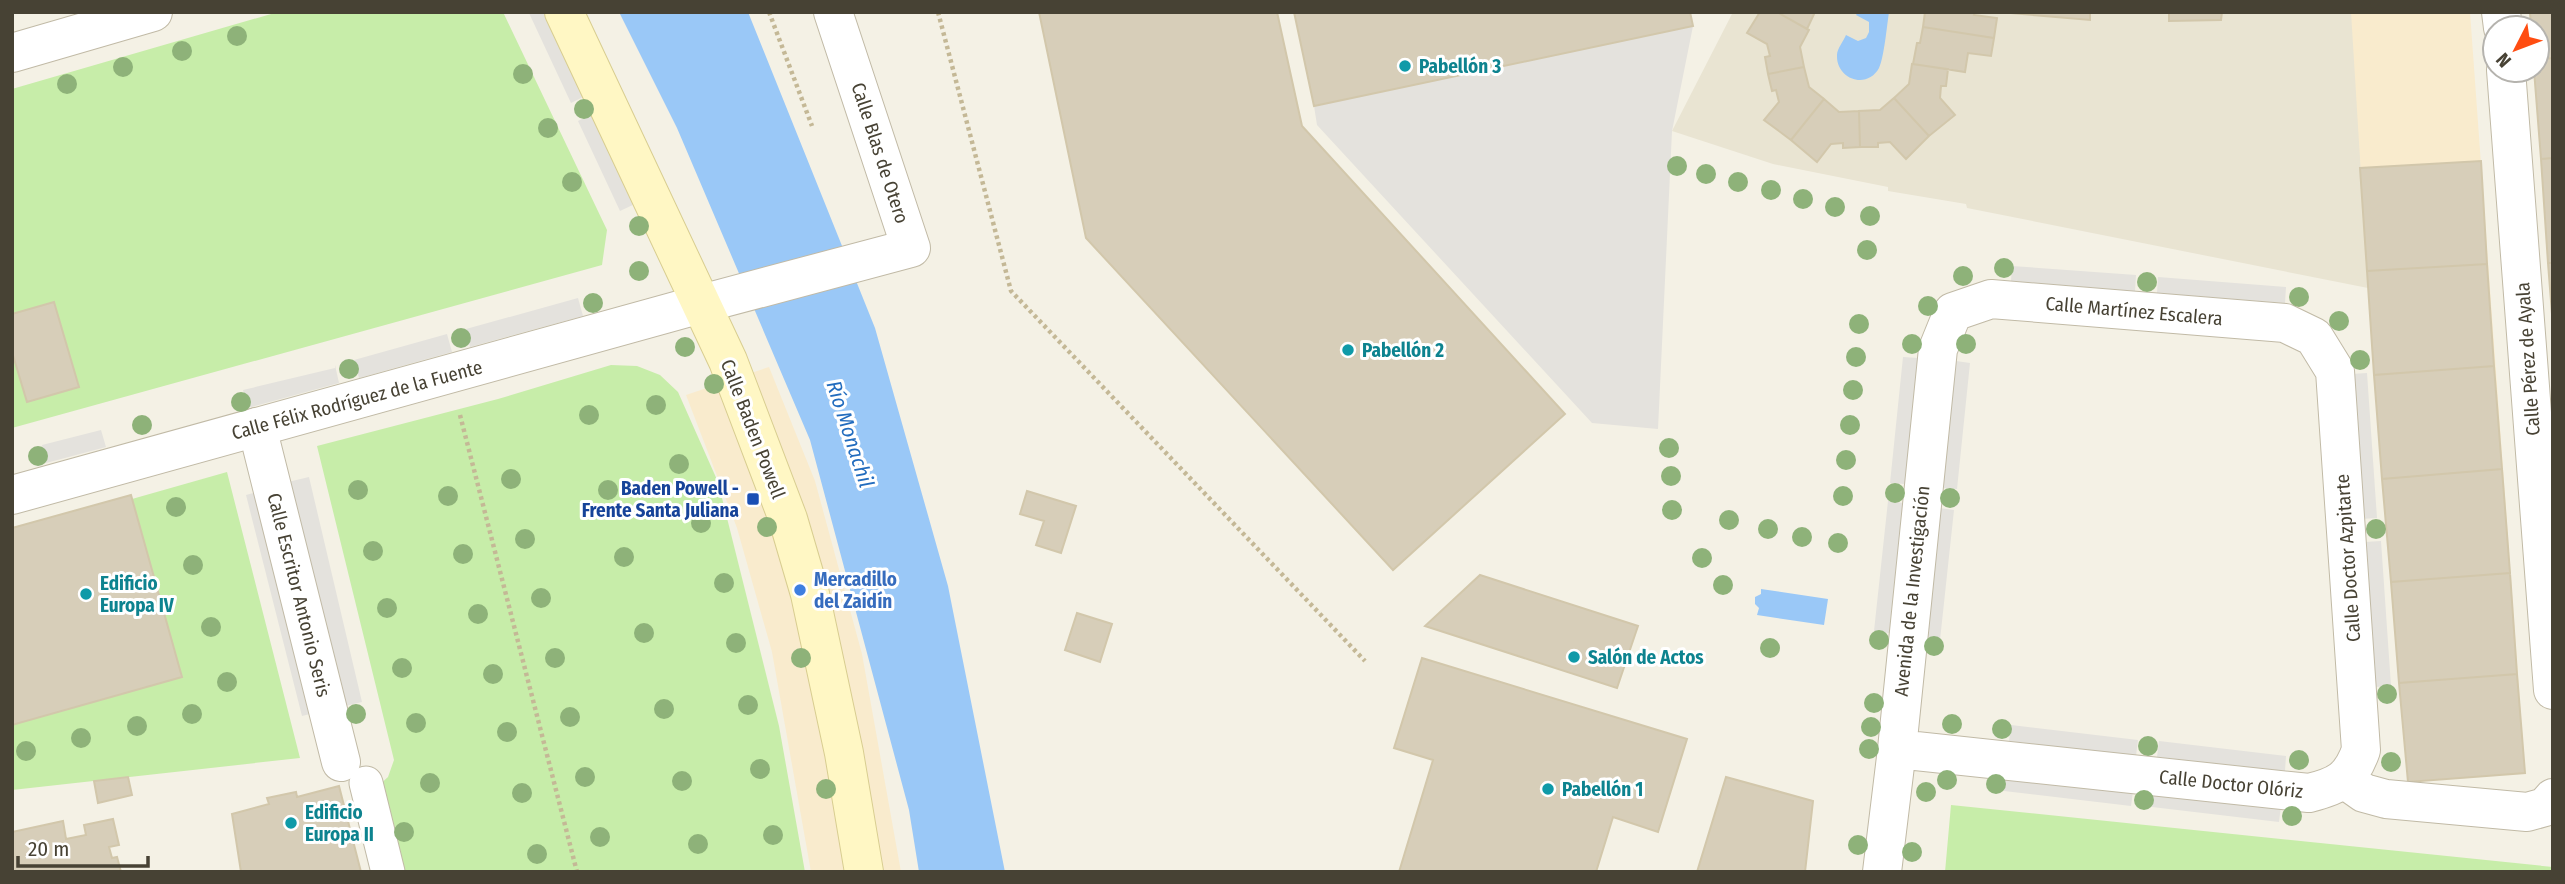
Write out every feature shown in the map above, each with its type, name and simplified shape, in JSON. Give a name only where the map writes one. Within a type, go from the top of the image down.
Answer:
[{"type":"main road","name":"Calle Baden Powell","points":[[564,12],[746,405],[788,519],[810,594],[844,752],[864,872]]},
{"type":"street","points":[[12,53],[153,12]]},
{"type":"street","name":"Calle Blas de Otero","points":[[701,304],[911,248],[833,12]]},
{"type":"street","name":"Calle Pérez de Ayala","points":[[2507,84],[2553,690]]},
{"type":"street","name":"Calle Martínez Escalera","points":[[1953,312],[1991,299],[2285,323],[2314,337]]},
{"type":"street","name":"Calle Félix Rodríguez de la Fuente","points":[[12,495],[701,304]]},
{"type":"street","name":"Avenida de la Investigación","points":[[1882,872],[1938,349],[1953,312]]},
{"type":"street","name":"Calle Doctor Azpitarte","points":[[2314,337],[2335,371],[2361,750],[2355,768],[2344,779]]},
{"type":"street","name":"Calle Escritor Antonio Seris","points":[[257,427],[354,773],[388,872]]},
{"type":"street","name":"Calle Doctor Olóriz","points":[[1897,749],[2309,793],[2329,788],[2344,779]]},
{"type":"street","points":[[2344,779],[2364,793],[2386,799],[2527,812],[2545,807],[2553,798]]},
{"type":"path","points":[[769,12],[812,126]]},
{"type":"path","points":[[937,12],[1011,291],[1365,662]]},
{"type":"path","points":[[458,410],[576,872]]},
{"type":"shaded area","points":[[548,12],[587,95],[571,103],[529,13]]},
{"type":"shaded area","points":[[1733,12],[2352,12],[2368,288],[1967,208],[1966,204],[1888,191],[1888,187],[1773,164],[1672,131]]},
{"type":"shaded area","points":[[2351,12],[2470,12],[2525,773],[2408,782],[2368,288]]},
{"type":"shaded area","points":[[1693,26],[1672,131],[1658,429],[1592,423],[1317,125],[1314,106]]},
{"type":"shaded area","points":[[594,113],[637,203],[620,211],[578,121]]},
{"type":"shaded area","points":[[2012,266],[2136,275],[2135,291],[2011,281]]},
{"type":"shaded area","points":[[2158,277],[2286,287],[2285,303],[2157,293]]},
{"type":"shaded area","points":[[578,298],[583,316],[470,347],[466,329]]},
{"type":"shaded area","points":[[447,334],[452,352],[359,378],[354,360]]},
{"type":"shaded area","points":[[1903,357],[1918,358],[1905,484],[1890,483]]},
{"type":"shaded area","points":[[1956,361],[1970,363],[1957,489],[1942,488]]},
{"type":"shaded area","points":[[335,365],[339,383],[248,408],[243,390],[335,368]]},
{"type":"shaded area","name":"Mercadillo del Zaidín","points":[[769,367],[815,481],[862,654],[901,872],[811,872],[772,652],[737,528],[686,395]]},
{"type":"shaded area","points":[[2367,373],[2377,518],[2361,519],[2351,374]]},
{"type":"shaded area","points":[[101,430],[106,447],[46,463],[42,445]]},
{"type":"shaded area","points":[[309,477],[362,702],[341,707],[288,482]]},
{"type":"shaded area","points":[[261,491],[318,712],[302,716],[246,495]]},
{"type":"shaded area","points":[[1888,501],[1903,503],[1889,633],[1874,631]]},
{"type":"shaded area","points":[[1939,508],[1954,510],[1940,640],[1925,638]]},
{"type":"shaded area","points":[[2381,541],[2391,686],[2375,687],[2365,542]]},
{"type":"shaded area","points":[[2011,725],[2138,740],[2136,756],[2009,741]]},
{"type":"shaded area","points":[[2159,741],[2286,756],[2285,771],[2157,757]]},
{"type":"shaded area","points":[[2006,776],[2133,791],[2131,806],[2004,791]]},
{"type":"shaded area","points":[[2153,792],[2281,806],[2279,822],[2152,807]]},
{"type":"green space","points":[[278,12],[503,12],[607,230],[602,265],[12,428],[12,89]]},
{"type":"green space","points":[[611,365],[637,366],[660,375],[678,392],[718,482],[779,726],[805,872],[397,872],[377,787],[388,777],[394,760],[317,446],[498,399]]},
{"type":"green space","points":[[227,472],[300,758],[12,790],[12,725],[182,677],[132,499]]},
{"type":"green space","points":[[1951,805],[2553,867],[2553,872],[1945,872]]},
{"type":"water","name":"Río Monachil","points":[[619,12],[748,12],[875,328],[948,586],[1005,872],[919,872],[909,810],[810,440],[677,128]]},
{"type":"water","points":[[1858,12],[1889,12],[1879,68],[1874,75],[1860,80],[1853,79],[1841,70],[1837,55],[1846,35],[1858,41],[1866,38],[1869,32],[1869,22],[1856,15]]},
{"type":"water","points":[[1761,589],[1828,599],[1824,625],[1757,615],[1759,608],[1755,604],[1755,597],[1761,594]]},
{"type":"building","name":"Pabellón 2","points":[[1039,12],[1277,12],[1302,126],[1565,414],[1393,570],[1086,238]]},
{"type":"building","name":"Pabellón 3","points":[[1294,12],[1690,12],[1693,26],[1314,106]]},
{"type":"building","points":[[1760,12],[1777,12],[1809,30],[1800,47],[1804,67],[1768,74],[1765,57],[1770,56],[1767,44],[1747,33]]},
{"type":"building","points":[[1777,12],[1815,12],[1807,29]]},
{"type":"building","points":[[1925,12],[1975,12],[1974,15],[1997,18],[1994,38],[1923,27]]},
{"type":"building","points":[[1999,12],[2090,12],[2090,20]]},
{"type":"building","points":[[2169,12],[2222,12],[2221,20],[2169,21]]},
{"type":"building","points":[[2553,12],[2553,58],[2551,14],[2530,14]]},
{"type":"building","points":[[1923,27],[1994,38],[1991,56],[1968,53],[1965,72],[1913,64]]},
{"type":"building","points":[[2551,58],[2553,158],[2541,159],[2535,84],[2551,84]]},
{"type":"building","points":[[1912,64],[1948,69],[1946,86],[1941,86],[1940,98],[1955,115],[1929,136],[1894,98],[1909,84]]},
{"type":"building","points":[[1804,67],[1809,87],[1824,99],[1791,140],[1764,120],[1779,102],[1776,90],[1772,91],[1768,74]]},
{"type":"building","points":[[1894,98],[1929,136],[1906,159],[1890,142],[1878,143],[1878,147],[1860,147],[1859,111],[1880,110]]},
{"type":"building","points":[[1824,99],[1839,112],[1859,111],[1860,147],[1843,148],[1843,143],[1831,144],[1817,162],[1791,140]]},
{"type":"building","points":[[2553,158],[2553,263],[2548,263],[2541,159]]},
{"type":"building","points":[[2481,161],[2487,264],[2367,271],[2360,168]]},
{"type":"building","points":[[2548,263],[2553,263],[2553,324],[2552,314]]},
{"type":"building","points":[[2487,264],[2494,366],[2374,375],[2367,271]]},
{"type":"building","points":[[54,302],[79,387],[27,402],[12,352],[12,314]]},
{"type":"building","points":[[2494,366],[2502,469],[2382,479],[2374,375]]},
{"type":"building","points":[[2502,469],[2510,573],[2391,582],[2382,479]]},
{"type":"building","points":[[1027,491],[1076,506],[1061,553],[1036,545],[1044,521],[1020,514]]},
{"type":"building","name":"Edificio Europa IV","points":[[131,495],[182,677],[12,725],[12,528]]},
{"type":"building","points":[[2510,573],[2517,674],[2399,683],[2391,582]]},
{"type":"building","name":"Salón de Actos","points":[[1480,575],[1638,626],[1617,688],[1425,626]]},
{"type":"building","points":[[1077,613],[1112,624],[1100,662],[1065,650]]},
{"type":"building","name":"Pabellón 1","points":[[1422,658],[1687,739],[1658,832],[1613,817],[1596,872],[1399,872],[1433,760],[1394,748]]},
{"type":"building","points":[[2517,674],[2525,773],[2408,782],[2399,683]]},
{"type":"building","points":[[128,777],[132,795],[98,803],[94,781]]},
{"type":"building","points":[[1726,777],[1813,801],[1805,872],[1697,872]]},
{"type":"building","name":"Edificio Europa II","points":[[339,786],[361,872],[241,872],[232,814],[269,804],[267,798],[296,792],[297,797]]},
{"type":"building","points":[[113,819],[119,845],[109,847],[112,858],[117,857],[121,872],[12,872],[12,832],[63,821],[66,839],[86,835],[84,825]]},
{"type":"place","name":"Pabellón 3","points":[[1405,66]]},
{"type":"place","name":"Pabellón 2","points":[[1348,350]]},
{"type":"place","name":"Baden Powell - Frente Santa Juliana","points":[[753,499]]},
{"type":"place","name":"Mercadillo del Zaidín","points":[[800,590]]},
{"type":"place","name":"Edificio Europa IV","points":[[86,594]]},
{"type":"place","name":"Salón de Actos","points":[[1574,657]]},
{"type":"place","name":"Pabellón 1","points":[[1548,789]]},
{"type":"place","name":"Edificio Europa II","points":[[291,823]]}]
